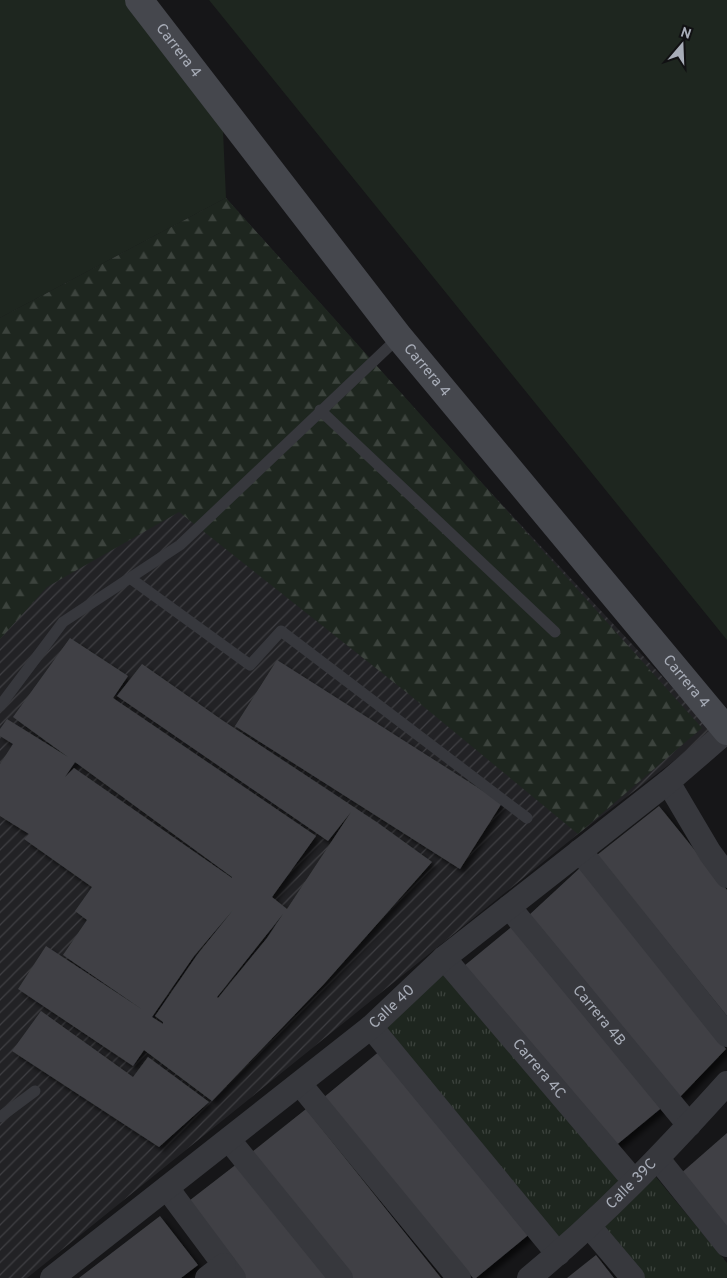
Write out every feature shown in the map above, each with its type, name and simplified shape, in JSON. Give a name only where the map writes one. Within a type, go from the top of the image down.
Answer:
[{"type":"main road","name":"Carrera 4","points":[[139,0],[399,337],[727,731]]},
{"type":"street","name":"Calle 40","points":[[52,1278],[371,1027],[444,958],[668,782],[727,731]]},
{"type":"street","points":[[668,782],[710,853],[727,876]]},
{"type":"street","points":[[580,851],[727,1035]]},
{"type":"street","name":"Carrera 4B","points":[[509,907],[689,1124]]},
{"type":"street","name":"Carrera 4C","points":[[444,958],[634,1182]]},
{"type":"street","points":[[371,1027],[558,1254]]},
{"type":"street","points":[[300,1084],[459,1278]]},
{"type":"street","name":"Calle 39C","points":[[529,1278],[589,1226],[658,1159],[689,1124],[724,1094]]},
{"type":"street","points":[[229,1140],[341,1278]]},
{"type":"street","points":[[658,1159],[727,1245]]},
{"type":"street","points":[[167,1188],[221,1274]]},
{"type":"street","points":[[589,1226],[633,1278]]},
{"type":"lane","points":[[0,706],[63,622],[180,544],[399,337]]},
{"type":"lane","points":[[320,410],[555,632]]},
{"type":"lane","points":[[130,578],[250,665],[281,631],[528,818]]},
{"type":"lane","points":[[0,1117],[36,1092]]},
{"type":"shaded area","points":[[226,198],[467,467],[713,731],[578,834],[27,1278],[0,1278],[0,318]]},
{"type":"green space","points":[[0,0],[134,0],[222,108],[226,198],[0,318]]},
{"type":"green space","points":[[209,0],[727,0],[727,640]]},
{"type":"green space","points":[[226,198],[702,728],[578,834],[406,692],[179,512],[47,587],[0,639],[0,318]]},
{"type":"green space","points":[[446,972],[631,1182],[558,1254],[379,1031]]},
{"type":"green space","points":[[656,1177],[727,1263],[727,1278],[636,1278],[594,1227]]},
{"type":"building","points":[[70,638],[128,676],[113,698],[316,836],[272,897],[287,909],[351,812],[328,841],[117,696],[142,664],[222,720],[378,823],[432,862],[324,984],[212,1101],[144,1050],[133,1066],[18,989],[46,946],[143,1010],[63,955],[87,920],[75,911],[92,887],[24,839],[29,834],[0,816],[0,764],[13,744],[0,736],[0,729],[7,719],[68,757],[13,717]],"holes":[[[75,762],[232,877],[232,878],[74,768],[65,777]],[[233,910],[197,955],[155,1016],[163,1024],[152,1017],[194,956]],[[283,914],[267,938],[217,997]]]},
{"type":"building","points":[[277,660],[502,803],[460,869],[235,726]]},
{"type":"building","points":[[659,806],[727,890],[727,1016],[597,855]]},
{"type":"building","points":[[582,866],[726,1049],[679,1098],[528,916]]},
{"type":"building","points":[[515,924],[665,1105],[614,1147],[464,966]]},
{"type":"building","points":[[41,1011],[133,1077],[148,1057],[209,1102],[159,1147],[12,1051]]},
{"type":"building","points":[[381,1050],[532,1232],[476,1278],[473,1278],[323,1098]]},
{"type":"building","points":[[306,1109],[441,1278],[353,1278],[252,1152]]},
{"type":"building","points":[[727,1133],[727,1230],[679,1175]]},
{"type":"building","points":[[238,1163],[329,1278],[243,1278],[185,1204]]},
{"type":"building","points":[[160,1216],[198,1265],[181,1278],[79,1278]]},
{"type":"building","points":[[596,1255],[614,1278],[567,1278]]}]
